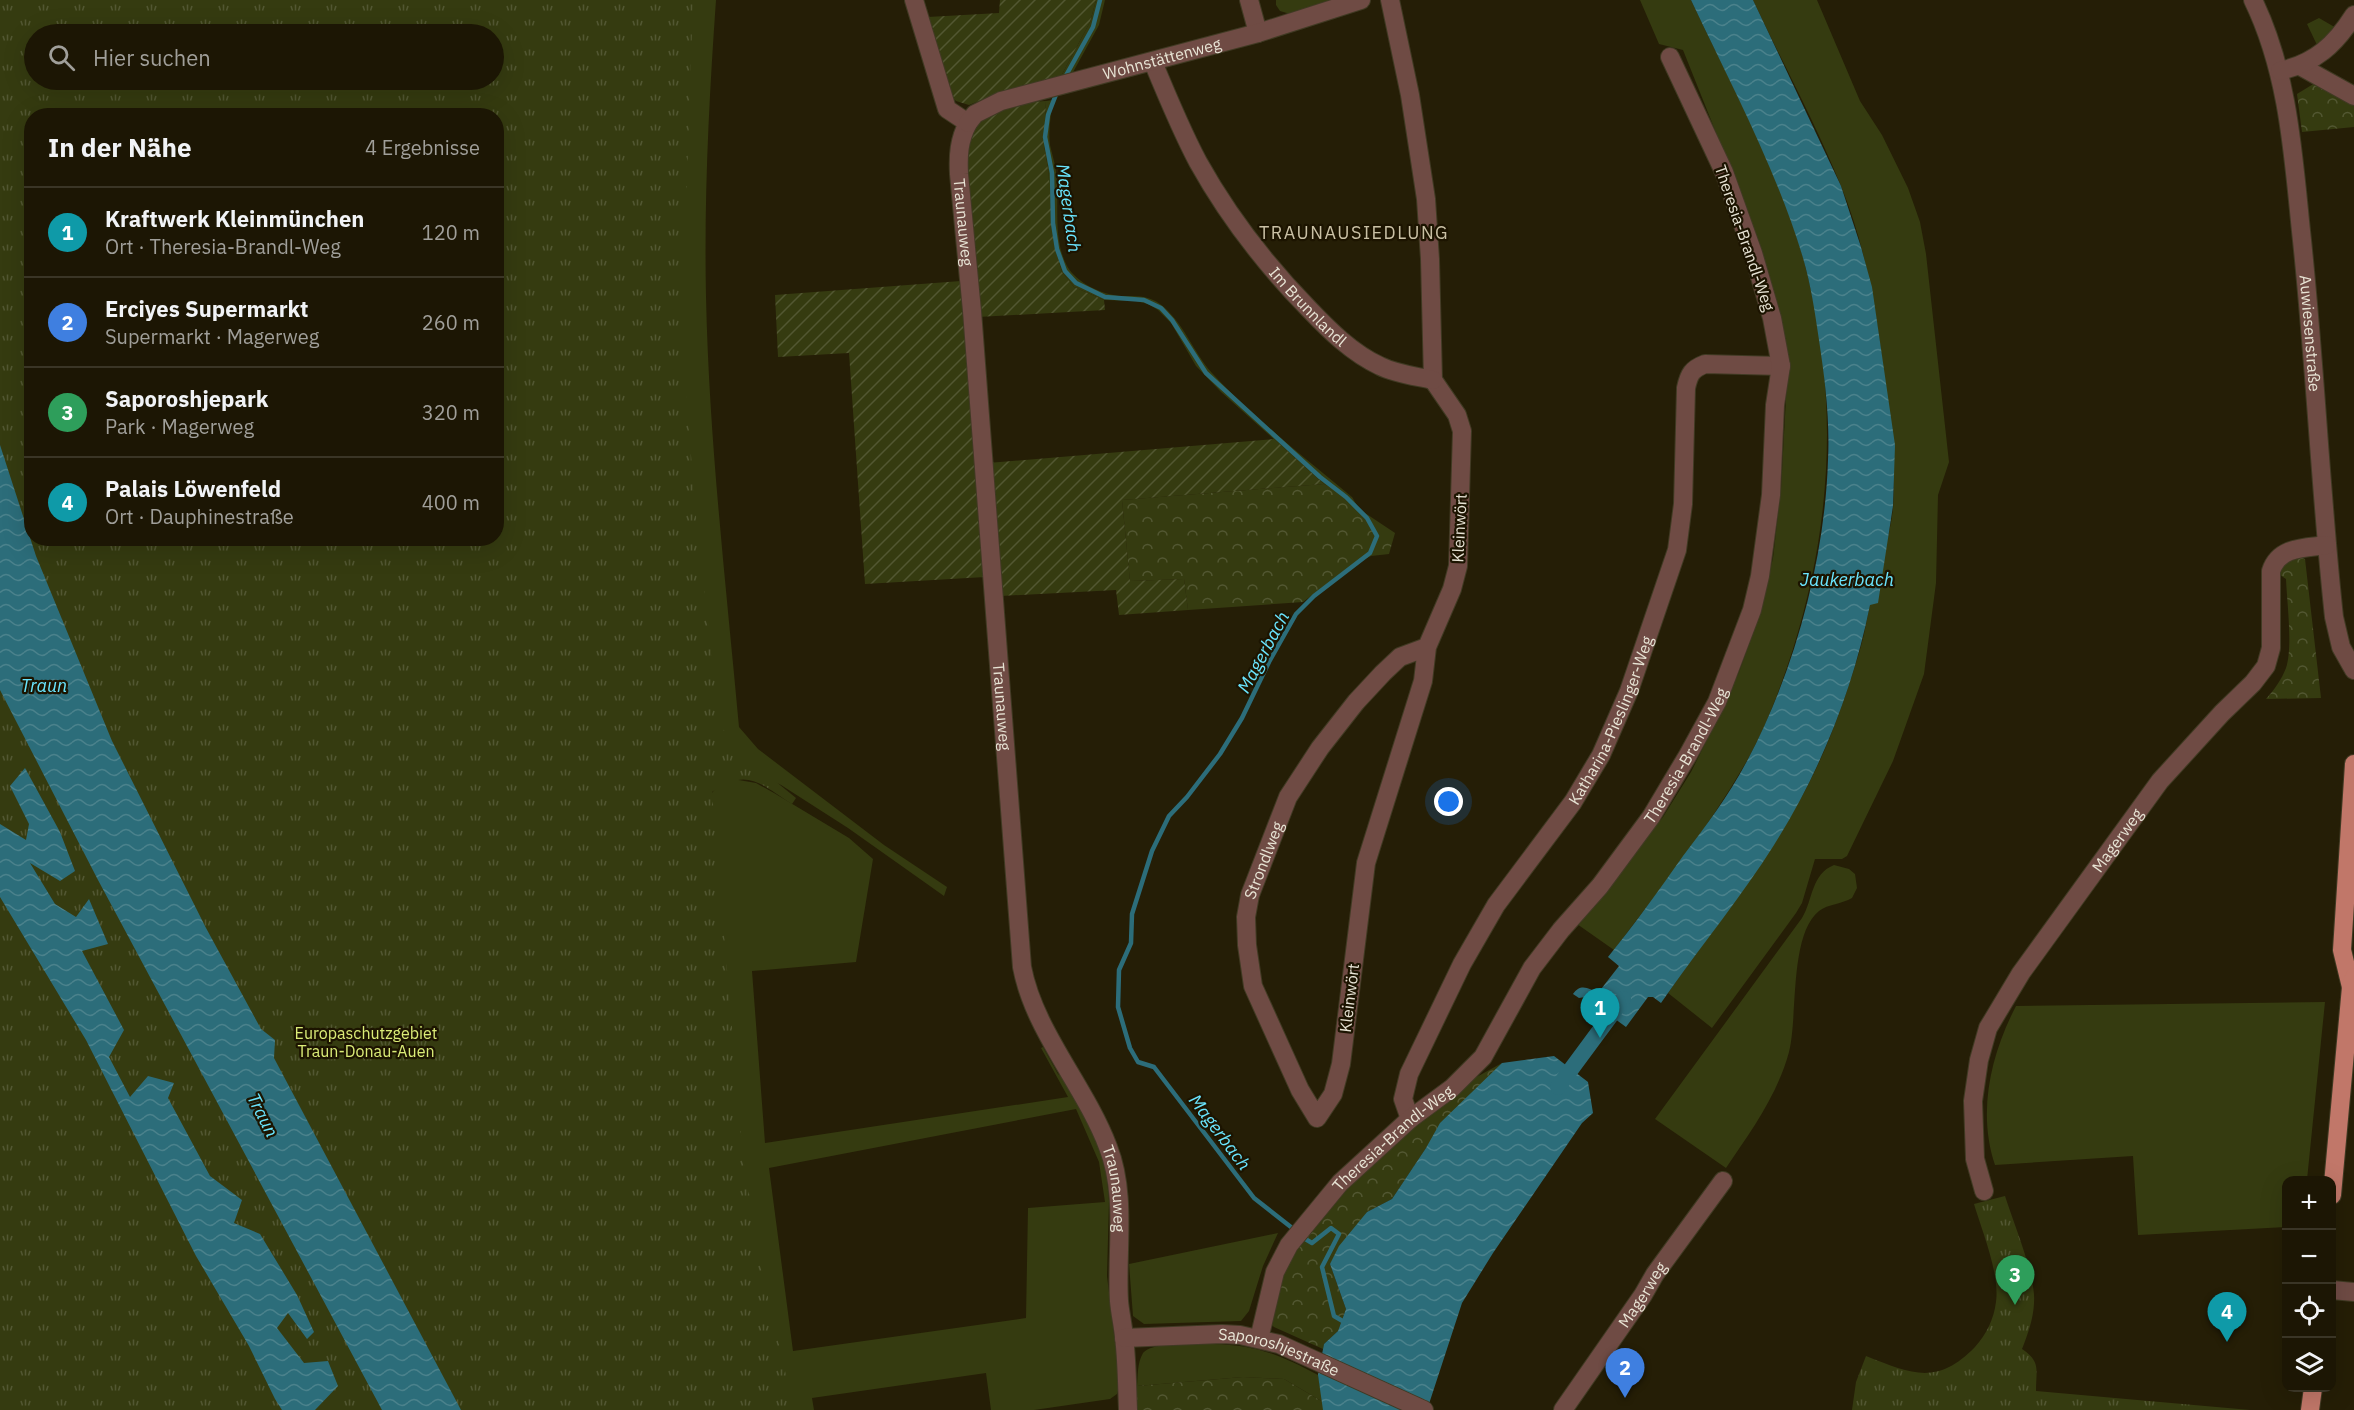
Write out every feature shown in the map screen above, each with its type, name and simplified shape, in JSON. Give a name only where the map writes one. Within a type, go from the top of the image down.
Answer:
[{"type":"main road","points":[[2333,1176],[2353,984],[2342,950],[2354,764]]},
{"type":"main road","points":[[2310,1410],[2312,1392]]},
{"type":"street","points":[[914,0],[947,109],[968,123]]},
{"type":"street","points":[[1249,0],[1258,33]]},
{"type":"street","name":"Wohnstättenweg","points":[[968,123],[975,114],[988,106],[1258,33],[1361,0]]},
{"type":"street","points":[[1390,0],[1410,95],[1426,199],[1433,380]]},
{"type":"street","name":"Auwiesenstraße","points":[[2253,0],[2280,71],[2294,164],[2310,313],[2327,545],[2338,638],[2354,670]]},
{"type":"street","points":[[2280,71],[2300,66],[2329,47],[2343,33],[2354,15]]},
{"type":"street","name":"Theresia-Brandl-Weg","points":[[1259,1339],[1275,1272],[1289,1245],[1340,1183],[1410,1119],[1452,1088],[1483,1057],[1532,968],[1561,930],[1600,886],[1651,816],[1717,702],[1743,637],[1760,576],[1771,495],[1775,405],[1780,366],[1772,318],[1753,253],[1724,172],[1670,57]]},
{"type":"street","name":"Im Brunnlandl","points":[[1153,62],[1178,122],[1220,200],[1286,285],[1341,340],[1367,359],[1396,372],[1433,380]]},
{"type":"street","points":[[2300,66],[2354,96]]},
{"type":"street","name":"Traunauweg","points":[[968,123],[960,144],[959,174],[973,321],[1022,967],[1026,988],[1035,1010],[1095,1118],[1109,1149],[1116,1173],[1119,1304],[1124,1338],[1128,1410]]},
{"type":"street","name":"Katharina-Pieslinger-Weg","points":[[1410,1119],[1403,1099],[1409,1074],[1462,964],[1496,905],[1573,802],[1601,756],[1629,691],[1677,550],[1683,504],[1686,388],[1689,375],[1695,368],[1705,364],[1780,366]]},
{"type":"street","name":"Kleinwört","points":[[1317,1118],[1333,1094],[1341,1064],[1366,863],[1423,681],[1427,647],[1452,589],[1458,566],[1462,431],[1457,415],[1433,380]]},
{"type":"street","name":"Magerweg","points":[[1984,1191],[1975,1159],[1973,1101],[1982,1050],[1995,1014],[2040,946],[2160,781],[2201,735],[2253,683],[2266,666],[2271,648],[2271,571],[2275,561],[2294,549],[2327,545]]},
{"type":"street","name":"Strondlweg","points":[[1317,1118],[1300,1090],[1253,986],[1249,969],[1246,926],[1250,895],[1288,797],[1320,748],[1356,702],[1400,657],[1427,647]]},
{"type":"street","name":"Magerweg","points":[[1563,1410],[1643,1295],[1655,1274],[1723,1181]]},
{"type":"street","points":[[2336,1290],[2354,1292]]},
{"type":"street","name":"Saporoshjestraße","points":[[1124,1338],[1222,1334],[1259,1339],[1298,1352],[1424,1410]]},
{"type":"green space","name":"Europaschutzgebiet Traun-Donau-Auen","points":[[0,0],[693,0],[683,360],[697,527],[720,727],[764,772],[796,798],[792,804],[762,785],[745,780],[724,785],[712,792],[743,1158],[763,1275],[794,1410],[0,1410]]},
{"type":"green space","points":[[668,0],[716,0],[708,148],[706,296],[714,458],[739,727],[758,749],[884,845],[947,887],[944,896],[848,828],[781,785],[748,770],[693,737]]},
{"type":"green space","points":[[1000,0],[1096,0],[1090,22],[1060,78],[989,97],[969,105],[956,101],[952,97],[928,17],[999,13]]},
{"type":"green space","points":[[1096,0],[1105,0],[1099,25],[1072,74],[1060,78],[1090,22]]},
{"type":"green space","points":[[1276,0],[1332,0],[1290,14],[1280,11]]},
{"type":"green space","points":[[1640,0],[1691,0],[1768,161],[1794,227],[1815,310],[1823,359],[1827,456],[1817,553],[1806,601],[1793,649],[1766,722],[1753,750],[1715,812],[1614,950],[1577,924],[1663,817],[1691,772],[1739,672],[1758,620],[1773,558],[1781,489],[1788,362],[1747,210],[1683,50],[1659,44]]},
{"type":"green space","points":[[1753,0],[1817,0],[1860,101],[1882,135],[1908,188],[1920,222],[1926,254],[1949,462],[1938,495],[1936,583],[1924,674],[1893,761],[1847,856],[1842,859],[1815,859],[1802,903],[1796,913],[1712,1028],[1668,993],[1776,841],[1807,787],[1831,736],[1861,646],[1889,533],[1894,496],[1892,455],[1880,346],[1872,292],[1859,238],[1831,162]]},
{"type":"green space","points":[[2319,18],[2338,29],[2317,45],[2307,24]]},
{"type":"green space","points":[[2315,83],[2354,104],[2354,127],[2302,132],[2297,94]]},
{"type":"green space","points":[[1053,100],[1049,139],[1056,172],[1058,232],[1062,255],[1071,272],[1083,283],[1098,291],[1146,298],[1160,304],[1182,328],[1205,365],[1228,390],[1352,497],[1324,484],[1221,392],[1196,366],[1171,323],[1158,310],[1136,301],[1104,300],[1074,287],[1062,272],[1051,221],[1044,145],[1046,101]]},
{"type":"green space","points":[[1046,101],[1044,145],[1055,248],[1062,272],[1074,287],[1104,300],[1105,310],[978,317],[966,158],[974,130],[981,120],[1012,103]]},
{"type":"green space","points":[[961,281],[985,577],[865,584],[849,353],[778,357],[775,295]]},
{"type":"green space","points":[[1274,439],[1324,484],[1122,500],[1130,581],[1184,579],[1188,610],[1119,615],[1116,590],[1001,596],[988,463]]},
{"type":"green space","points":[[1324,484],[1352,497],[1359,509],[1395,533],[1389,554],[1371,556],[1352,565],[1303,602],[1188,610],[1184,579],[1130,581],[1122,500]]},
{"type":"green space","points":[[2297,556],[2305,559],[2321,698],[2266,699],[2282,676],[2288,659],[2286,579],[2280,575],[2284,563]]},
{"type":"green space","points":[[733,779],[756,783],[849,838],[873,859],[856,962],[752,971],[765,1143],[1068,1097],[1041,1048],[1043,1047],[1058,1074],[1069,1082],[1095,1135],[1106,1168],[1109,1201],[1107,1276],[1120,1385],[1117,1394],[1110,1399],[1034,1410],[991,1410],[986,1373],[812,1398],[814,1410],[777,1410],[743,1265],[710,795],[717,787]],"holes":[[[1076,1109],[1099,1162],[1105,1202],[1028,1208],[1026,1318],[793,1351],[769,1168]]]},
{"type":"green space","points":[[1834,865],[1849,869],[1855,874],[1857,888],[1852,898],[1819,911],[1809,923],[1799,957],[1792,1037],[1784,1068],[1762,1113],[1726,1168],[1655,1119],[1802,918],[1813,888],[1821,875]]},
{"type":"green space","points":[[2325,1002],[2307,1176],[2282,1176],[2282,1227],[2138,1235],[2133,1156],[1995,1165],[1987,1125],[1989,1084],[2000,1044],[2016,1006]]},
{"type":"green space","points":[[1502,1063],[1426,1148],[1392,1199],[1367,1212],[1330,1264],[1346,1309],[1338,1331],[1324,1344],[1323,1349],[1274,1327],[1271,1324],[1282,1276],[1293,1254],[1345,1190],[1409,1131],[1473,1079]]},
{"type":"green space","points":[[2005,1196],[2033,1284],[2032,1316],[2022,1349],[2035,1362],[2036,1391],[2250,1410],[1852,1410],[1856,1382],[1866,1356],[1897,1368],[1924,1373],[1936,1372],[1961,1359],[1983,1337],[1993,1315],[1997,1291],[1990,1253],[1974,1204]]},
{"type":"green space","points":[[1278,1233],[1263,1266],[1249,1311],[1241,1321],[1144,1324],[1133,1316],[1129,1264]]},
{"type":"green space","points":[[1176,1344],[1243,1346],[1268,1352],[1318,1375],[1323,1402],[1284,1379],[1243,1377],[1137,1386],[1140,1361],[1143,1353],[1148,1349]]},
{"type":"green space","points":[[1243,1377],[1284,1379],[1323,1402],[1323,1410],[1137,1410],[1137,1386]]},
{"type":"water","name":"Jaukerbach","points":[[1691,0],[1753,0],[1841,186],[1872,287],[1895,445],[1893,506],[1878,603],[1870,605],[1844,699],[1833,730],[1806,789],[1762,864],[1661,1003],[1653,997],[1648,997],[1626,1027],[1585,997],[1579,998],[1573,994],[1579,988],[1588,988],[1598,993],[1619,966],[1608,957],[1717,810],[1747,761],[1779,691],[1804,615],[1821,537],[1826,498],[1828,415],[1813,299],[1803,258],[1766,159]]},
{"type":"water","name":"Traun","points":[[0,445],[24,519],[24,546],[33,546],[112,741],[206,928],[261,1029],[275,1040],[274,1058],[461,1410],[382,1410],[98,880],[0,690]]},
{"type":"water","points":[[25,768],[60,832],[75,871],[60,881],[30,863],[55,904],[76,917],[89,899],[108,944],[82,951],[124,1030],[109,1057],[130,1097],[148,1076],[174,1083],[168,1098],[210,1176],[242,1200],[234,1223],[260,1234],[297,1295],[314,1332],[307,1339],[288,1313],[277,1328],[304,1363],[328,1361],[338,1386],[315,1410],[282,1410],[275,1399],[249,1346],[196,1256],[86,1040],[0,897],[0,824],[26,840],[29,824],[10,786]]},
{"type":"water","points":[[1554,1056],[1588,1082],[1593,1113],[1582,1123],[1493,1253],[1462,1303],[1427,1410],[1323,1410],[1318,1375],[1324,1344],[1338,1331],[1346,1309],[1330,1264],[1339,1246],[1367,1212],[1392,1199],[1440,1123],[1502,1063]]},
{"type":"waterway","name":"Magerbach","points":[[1064,79],[1093,27],[1100,0]]},
{"type":"waterway","name":"Magerbach","points":[[1057,92],[1048,115],[1045,137],[1052,173],[1053,223],[1057,249],[1065,271],[1076,283],[1105,297],[1144,300],[1161,308],[1172,320],[1206,373],[1320,477],[1346,497],[1367,518],[1377,536],[1370,553],[1314,596],[1296,614],[1269,662],[1242,718],[1220,754],[1187,797],[1169,816],[1152,851],[1132,914],[1131,943],[1119,970],[1118,1007],[1130,1048],[1138,1062],[1154,1067],[1254,1198],[1296,1231]]},
{"type":"waterway","points":[[1558,1087],[1623,999]]},
{"type":"waterway","points":[[1302,1237],[1312,1243],[1331,1228],[1339,1234],[1322,1267],[1334,1316],[1346,1323]]},
{"type":"place","name":"Kraftwerk Kleinmünchen","points":[[1600,1038]]},
{"type":"place","name":"Saporoshjepark","points":[[2015,1305]]},
{"type":"place","name":"Palais Löwenfeld","points":[[2227,1342]]},
{"type":"place","name":"Erciyes Supermarkt","points":[[1625,1398]]},
{"type":"district","name":"TRAUNAUSIEDLUNG","points":[[1354,232]]}]
